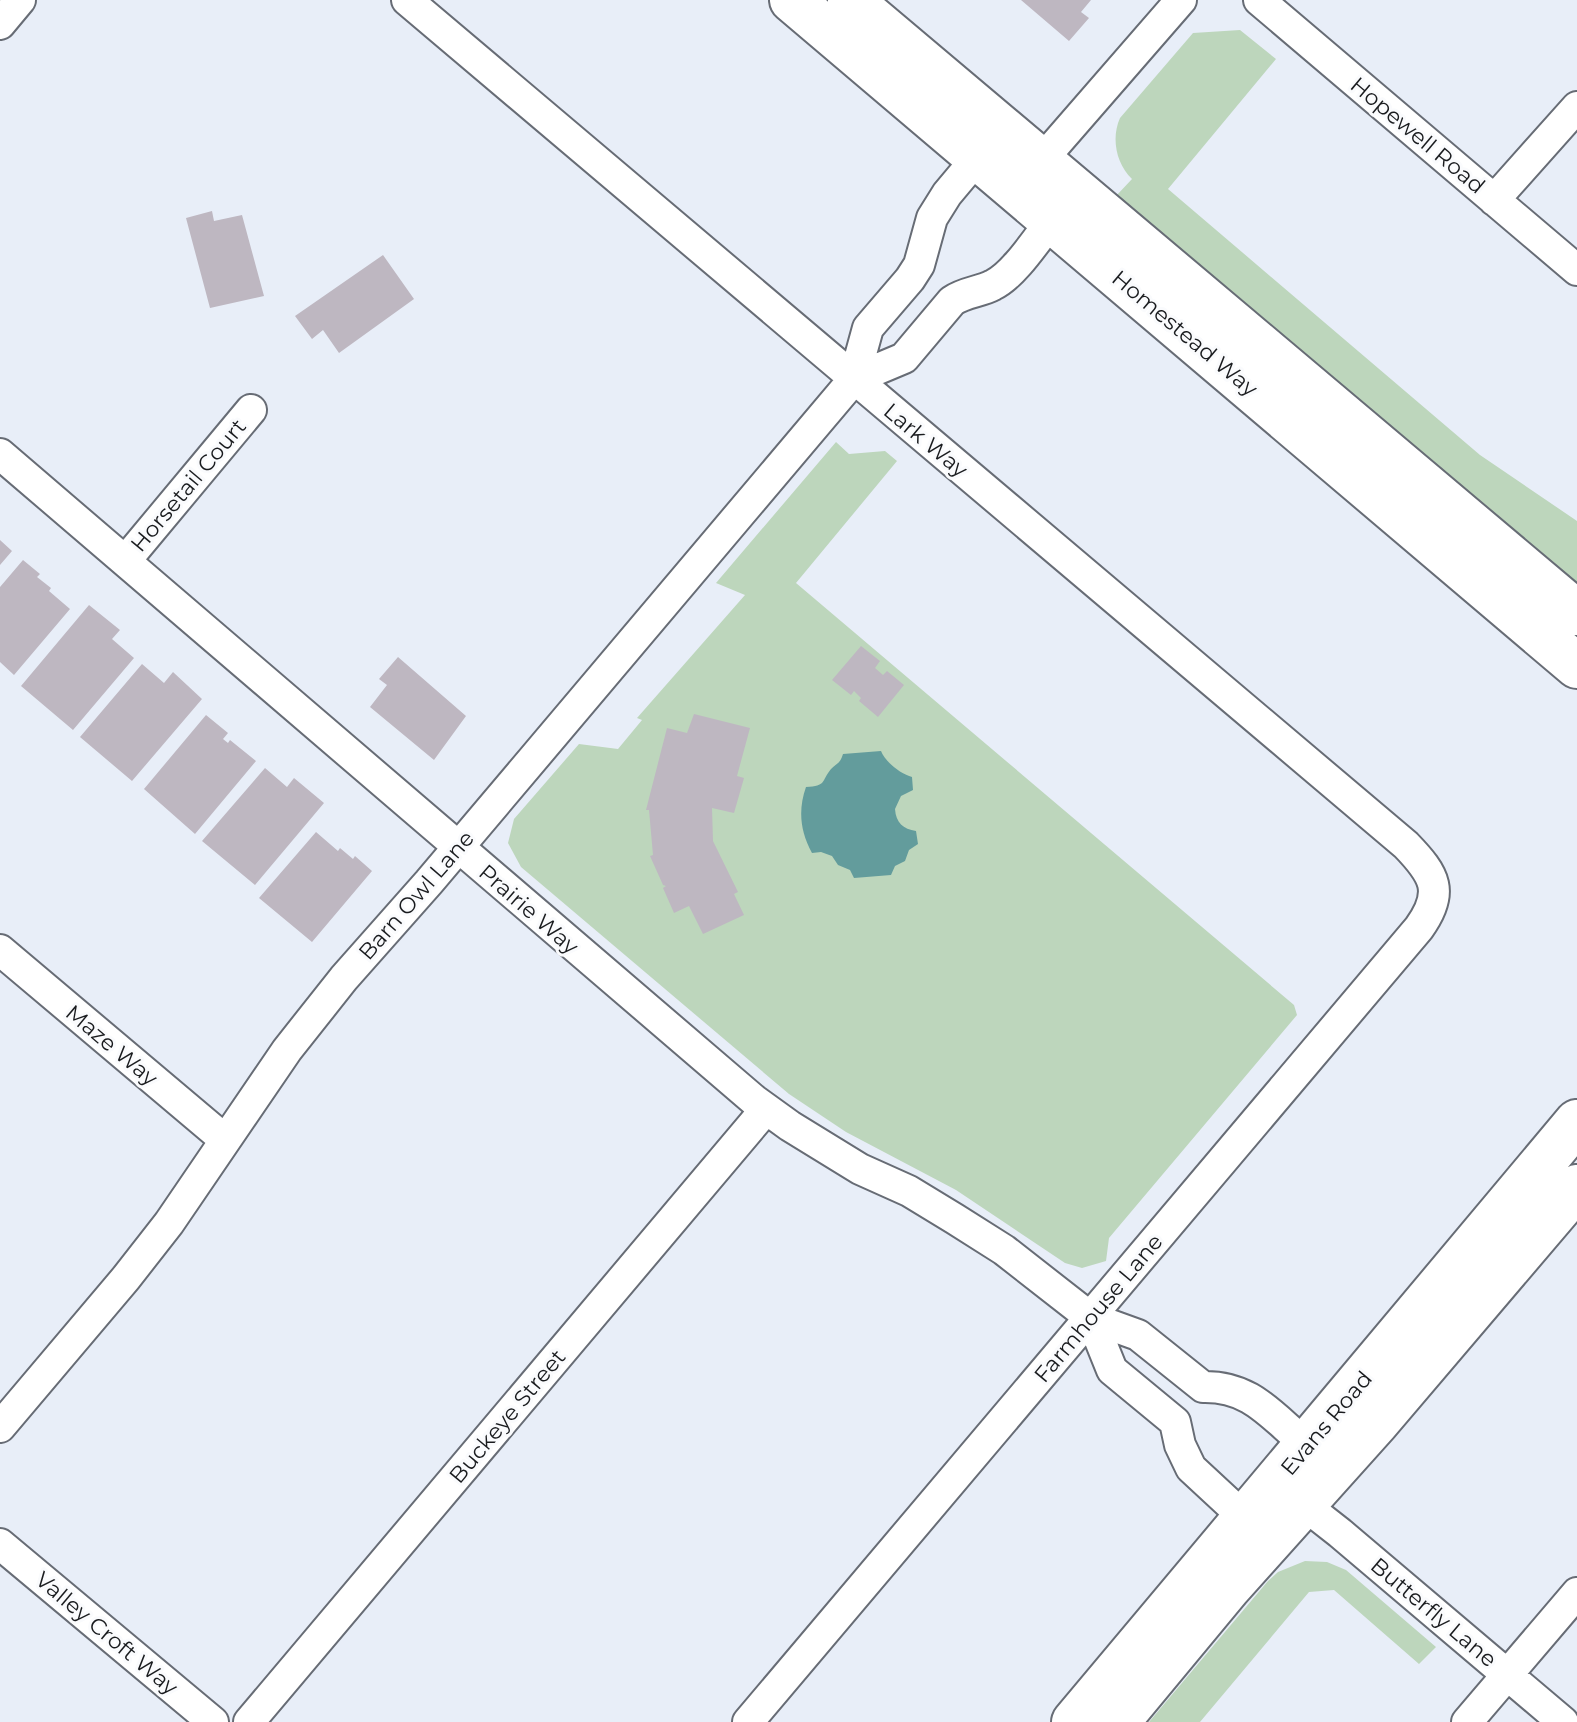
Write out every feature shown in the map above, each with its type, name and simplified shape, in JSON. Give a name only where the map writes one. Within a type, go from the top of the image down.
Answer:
[{"type":"street","points":[[0,24],[20,0]]},
{"type":"street","name":"Lark Way","points":[[407,0],[1406,845],[1422,861],[1435,888]]},
{"type":"street","name":"Homestead Way","points":[[792,0],[1577,666]]},
{"type":"street","name":"Homestead Way","points":[[850,0],[1577,613]]},
{"type":"street","points":[[1041,161],[1181,0]]},
{"type":"street","name":"Hopewell Road","points":[[1259,0],[1577,270]]},
{"type":"street","points":[[1494,200],[1577,107]]},
{"type":"street","points":[[978,157],[1041,161]]},
{"type":"street","name":"Barn Owl Lane","points":[[0,1427],[169,1223],[287,1050],[344,978],[854,379],[868,328],[910,279],[920,261],[932,218],[947,194],[978,157]]},
{"type":"street","points":[[1041,161],[1052,220]]},
{"type":"street","name":"Barn Owl Lane","points":[[854,379],[904,358],[952,301],[960,295],[995,284],[1005,276],[1052,220]]},
{"type":"street","points":[[920,261],[960,295]]},
{"type":"street","name":"Horsetail Court","points":[[126,560],[251,410]]},
{"type":"street","name":"Prairie Way","points":[[0,454],[766,1109],[860,1169],[909,1191],[1004,1250],[1091,1318],[1138,1335],[1203,1387]]},
{"type":"street","name":"Farmhouse Lane","points":[[748,1722],[1419,928],[1431,912],[1435,888]]},
{"type":"street","name":"Maze Way","points":[[0,950],[224,1139]]},
{"type":"street","name":"Buckeye Street","points":[[249,1722],[766,1109]]},
{"type":"street","name":"Evans Road","points":[[1074,1722],[1577,1122]]},
{"type":"street","name":"Evans Road","points":[[1117,1722],[1229,1587],[1377,1422],[1577,1187]]},
{"type":"street","name":"Prairie Way","points":[[1091,1318],[1112,1370],[1175,1422]]},
{"type":"street","points":[[1203,1387],[1221,1387],[1239,1391],[1256,1401],[1307,1445],[1303,1504],[1246,1519],[1191,1468],[1180,1445],[1175,1422],[1203,1387]]},
{"type":"street","name":"Butterfly Lane","points":[[1303,1504],[1563,1722]]},
{"type":"street","name":"Valley Croft Way","points":[[0,1544],[213,1722]]},
{"type":"street","points":[[1467,1722],[1577,1593]]},
{"type":"shaded area","points":[[1240,30],[1276,59],[1168,189],[1480,455],[1577,521],[1577,587],[1116,196],[1132,179],[1122,166],[1117,150],[1116,134],[1120,118],[1193,33]]},
{"type":"shaded area","points":[[836,442],[849,454],[885,451],[897,461],[796,583],[1294,1005],[1297,1015],[1109,1238],[1106,1261],[1082,1268],[1065,1263],[956,1190],[846,1132],[789,1094],[521,867],[508,843],[514,819],[579,744],[618,749],[642,720],[637,718],[745,595],[716,583]]},
{"type":"shaded area","points":[[881,751],[894,767],[912,777],[913,790],[901,796],[895,809],[901,824],[916,831],[918,844],[909,850],[905,861],[895,866],[891,875],[854,878],[850,870],[838,865],[832,856],[812,853],[802,820],[803,796],[806,787],[823,782],[843,754]]},
{"type":"shaded area","points":[[1305,1561],[1327,1562],[1346,1570],[1436,1647],[1419,1664],[1334,1590],[1309,1592],[1200,1722],[1149,1722],[1268,1581],[1278,1572]]},
{"type":"building","points":[[1021,0],[1091,0],[1081,12],[1089,18],[1069,41]]},
{"type":"building","points":[[212,211],[214,221],[242,215],[264,296],[210,308],[186,218]]},
{"type":"building","points":[[383,255],[414,299],[339,353],[323,330],[312,339],[295,316]]},
{"type":"building","points":[[0,540],[12,551],[0,565]]},
{"type":"building","points":[[23,560],[40,574],[37,577],[51,588],[49,591],[70,609],[14,675],[0,662],[0,587]]},
{"type":"building","points":[[89,605],[120,630],[112,639],[134,658],[73,730],[21,686]]},
{"type":"building","points":[[861,646],[880,661],[875,668],[883,675],[887,671],[904,685],[878,717],[859,701],[861,698],[854,691],[851,695],[832,680]]},
{"type":"building","points":[[398,657],[466,716],[434,760],[370,707],[387,685],[379,679]]},
{"type":"building","points":[[142,664],[164,683],[173,672],[202,699],[132,781],[80,737]]},
{"type":"building","points":[[694,714],[750,728],[737,776],[744,778],[734,813],[712,808],[713,841],[738,892],[734,894],[744,915],[703,934],[689,906],[674,913],[663,888],[666,886],[650,856],[653,855],[649,810],[646,810],[667,728],[687,733]]},
{"type":"building","points":[[206,715],[228,733],[223,739],[228,743],[230,740],[256,761],[195,834],[144,789]]},
{"type":"building","points":[[265,768],[287,787],[294,778],[324,803],[255,885],[202,841]]},
{"type":"building","points":[[316,832],[338,851],[340,848],[353,859],[355,856],[372,871],[312,942],[259,898]]}]
